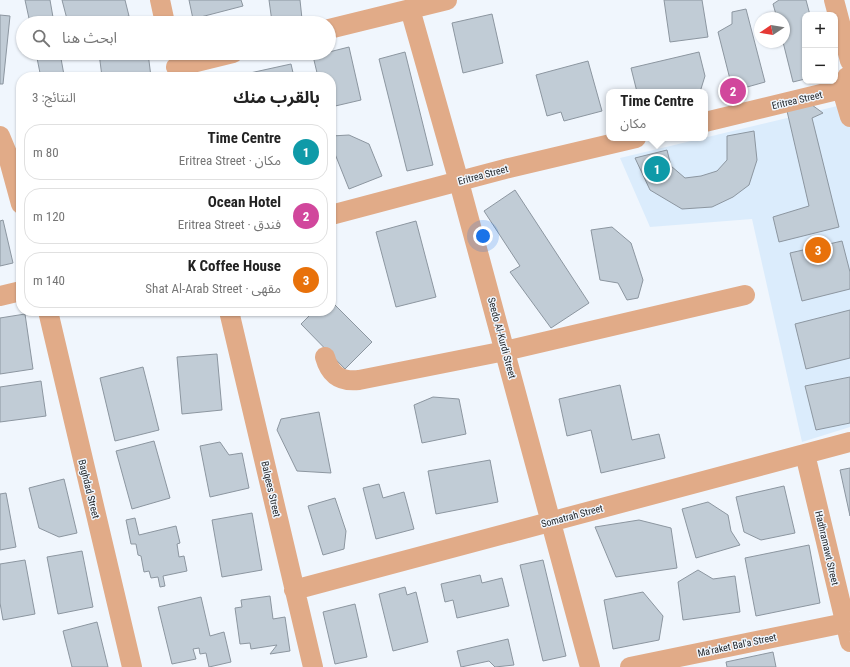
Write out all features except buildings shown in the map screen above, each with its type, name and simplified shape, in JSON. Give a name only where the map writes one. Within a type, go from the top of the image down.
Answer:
[{"type":"street","points":[[160,0],[163,16]]},
{"type":"street","points":[[336,27],[447,0]]},
{"type":"street","points":[[834,0],[850,60]]},
{"type":"street","name":"Seedo Al-Kurdi Street","points":[[410,9],[460,182],[553,522],[590,667]]},
{"type":"street","points":[[175,66],[202,60]]},
{"type":"street","points":[[850,67],[846,89],[850,117]]},
{"type":"street","name":"Eritrea Street","points":[[708,121],[846,89]]},
{"type":"street","points":[[0,136],[8,153],[16,184]]},
{"type":"street","name":"Eritrea Street","points":[[336,214],[509,168],[623,141]]},
{"type":"street","points":[[0,296],[16,292]]},
{"type":"street","points":[[325,357],[327,366],[334,375],[348,381],[505,351],[745,295]]},
{"type":"street","name":"Baghdad Street","points":[[49,316],[132,667]]},
{"type":"street","name":"Balqees Street","points":[[230,316],[313,667]]},
{"type":"street","name":"Somatrah Street","points":[[294,590],[850,442]]},
{"type":"street","name":"Hadhramawt Street","points":[[805,454],[850,642]]},
{"type":"street","name":"Ma'raket Bal'a Street","points":[[630,667],[845,623]]},
{"type":"shaded area","points":[[850,103],[850,427],[802,442],[752,219],[650,227],[620,158],[691,141],[708,141],[708,137]]},
{"type":"place","name":"Ocean Hotel","points":[[733,91]]},
{"type":"place","name":"Time Centre","points":[[657,169]]},
{"type":"place","name":"K Coffee House","points":[[818,250]]}]
